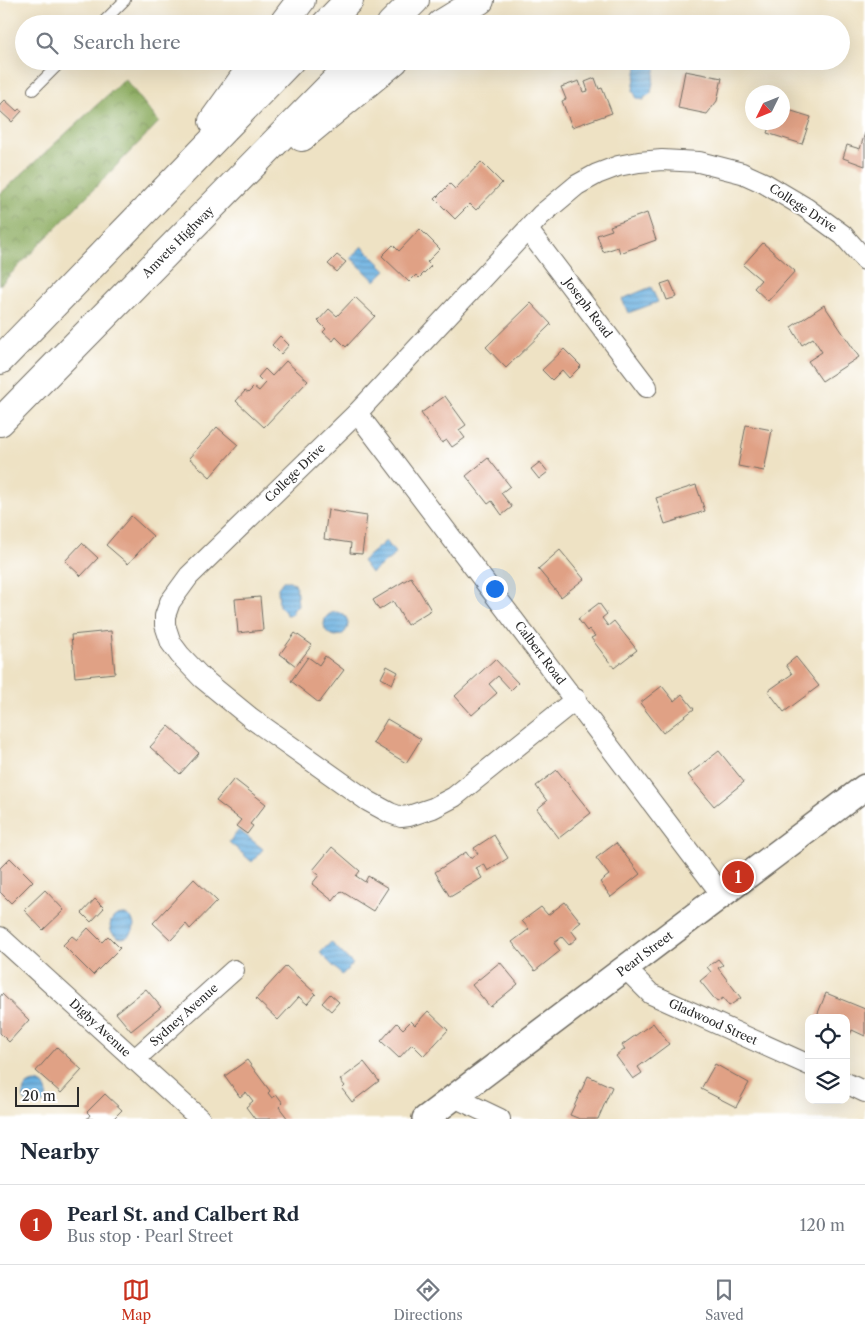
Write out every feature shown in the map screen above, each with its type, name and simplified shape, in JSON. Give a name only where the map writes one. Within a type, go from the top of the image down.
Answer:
[{"type":"highway","points":[[290,15],[302,0]]},
{"type":"highway","points":[[335,15],[349,0]]},
{"type":"highway","points":[[401,15],[415,0]]},
{"type":"highway","points":[[456,15],[480,0]]},
{"type":"highway","points":[[154,201],[249,70]]},
{"type":"highway","points":[[0,360],[281,70]]},
{"type":"highway","name":"Amvets Highway","points":[[0,422],[190,231],[346,70]]},
{"type":"highway","points":[[190,231],[383,70]]},
{"type":"street","name":"College Drive","points":[[576,699],[454,797],[422,812],[401,817],[390,814],[368,801],[251,718],[202,678],[171,643],[165,616],[170,602],[189,576],[357,413],[541,215],[571,190],[597,174],[618,166],[639,162],[680,160],[700,162],[734,171],[779,191],[806,208],[843,235],[865,260]]},
{"type":"street","name":"Joseph Road","points":[[528,230],[647,387]]},
{"type":"street","name":"Calbert Road","points":[[357,413],[576,699],[722,895]]},
{"type":"street","name":"Pearl Street","points":[[425,1119],[865,787]]},
{"type":"street","name":"Digby Avenue","points":[[0,937],[200,1119]]},
{"type":"street","name":"Gladwood Street","points":[[626,969],[651,994],[805,1063]]},
{"type":"street","name":"Sydney Avenue","points":[[134,1060],[234,970]]},
{"type":"street","points":[[850,1085],[865,1092]]},
{"type":"street","points":[[454,1097],[500,1119]]},
{"type":"lane","points":[[110,15],[125,0]]},
{"type":"lane","points":[[33,90],[53,70]]},
{"type":"green space","points":[[125,79],[159,122],[0,285],[0,194]]},
{"type":"water","points":[[636,70],[655,70],[651,93],[644,100],[637,99],[633,90]]},
{"type":"water","points":[[362,246],[386,270],[375,281],[351,258]]},
{"type":"water","points":[[651,287],[658,302],[628,313],[622,299]]},
{"type":"water","points":[[386,541],[396,554],[371,573],[362,561]]},
{"type":"water","points":[[283,581],[290,581],[296,585],[298,605],[292,611],[293,614],[286,615],[279,606],[278,588]]},
{"type":"water","points":[[336,612],[344,616],[348,624],[344,632],[336,636],[328,632],[324,624],[328,616]]},
{"type":"water","points":[[239,830],[263,849],[252,862],[229,842]]},
{"type":"water","points":[[122,914],[130,918],[134,926],[130,934],[122,938],[114,934],[110,926],[114,918]]},
{"type":"water","points":[[331,942],[353,964],[342,975],[320,953]]},
{"type":"water","points":[[35,1082],[43,1086],[47,1094],[43,1102],[35,1106],[27,1102],[23,1094],[27,1086]]},
{"type":"building","points":[[685,71],[722,78],[717,101],[707,114],[678,108]]},
{"type":"building","points":[[595,78],[599,89],[602,88],[612,113],[572,127],[562,101],[566,99],[561,87],[579,81],[583,92],[588,91],[585,82]]},
{"type":"building","points":[[5,100],[17,111],[19,109],[22,111],[12,122],[0,111],[0,105]]},
{"type":"building","points":[[790,110],[811,117],[802,144],[767,133],[768,130],[790,130]]},
{"type":"building","points":[[865,133],[865,166],[843,158],[847,145],[860,149]]},
{"type":"building","points":[[481,162],[502,183],[476,210],[470,204],[455,219],[435,199],[450,184],[455,189]]},
{"type":"building","points":[[647,213],[656,240],[620,253],[618,247],[603,252],[597,235],[612,230],[610,226]]},
{"type":"building","points":[[420,229],[440,249],[427,262],[431,266],[419,278],[416,275],[409,282],[382,256],[393,245],[399,251]]},
{"type":"building","points":[[763,243],[795,271],[768,301],[754,288],[761,280],[743,265]]},
{"type":"building","points":[[337,255],[346,262],[337,272],[328,264]]},
{"type":"building","points":[[670,281],[677,297],[667,300],[661,284]]},
{"type":"building","points":[[355,297],[375,316],[346,347],[336,337],[333,341],[323,332],[326,329],[318,321],[329,309],[337,316]]},
{"type":"building","points":[[531,303],[551,324],[506,368],[486,347]]},
{"type":"building","points":[[824,305],[859,357],[822,381],[808,361],[822,352],[813,338],[802,345],[791,327]]},
{"type":"building","points":[[280,336],[289,345],[281,354],[272,345]]},
{"type":"building","points":[[564,349],[581,366],[569,378],[562,370],[552,380],[542,370]]},
{"type":"building","points":[[286,361],[308,381],[264,427],[236,401],[245,391],[248,393],[254,387],[259,391],[265,384],[258,377],[265,369],[272,376]]},
{"type":"building","points":[[445,396],[466,425],[459,430],[465,438],[452,447],[447,440],[442,443],[421,413]]},
{"type":"building","points":[[746,425],[772,430],[764,471],[738,466]]},
{"type":"building","points":[[217,427],[238,445],[210,477],[189,458]]},
{"type":"building","points":[[488,458],[510,486],[501,493],[512,507],[502,515],[492,501],[488,504],[466,476]]},
{"type":"building","points":[[540,462],[548,472],[539,479],[531,469]]},
{"type":"building","points":[[696,485],[705,511],[665,524],[656,498]]},
{"type":"building","points":[[328,510],[367,516],[362,554],[350,553],[351,543],[324,539]]},
{"type":"building","points":[[131,516],[153,536],[128,564],[106,545]]},
{"type":"building","points":[[82,543],[98,558],[81,576],[65,561]]},
{"type":"building","points":[[560,550],[584,579],[561,597],[538,569]]},
{"type":"building","points":[[411,577],[431,610],[407,625],[393,601],[379,610],[373,600]]},
{"type":"building","points":[[260,597],[263,630],[238,633],[235,599]]},
{"type":"building","points":[[599,603],[607,614],[602,618],[608,626],[614,621],[637,650],[614,668],[591,638],[595,636],[589,629],[587,631],[578,619]]},
{"type":"building","points":[[111,631],[115,673],[75,677],[71,635]]},
{"type":"building","points":[[295,633],[312,645],[296,666],[280,654]]},
{"type":"building","points":[[325,656],[344,670],[319,703],[291,681],[308,657],[319,665]]},
{"type":"building","points":[[796,657],[819,686],[784,712],[768,691],[792,674],[786,665]]},
{"type":"building","points":[[495,659],[518,683],[511,690],[498,676],[489,684],[497,693],[472,715],[455,696]]},
{"type":"building","points":[[387,666],[398,672],[392,684],[381,678]]},
{"type":"building","points":[[662,686],[674,701],[682,694],[694,709],[663,733],[640,703]]},
{"type":"building","points":[[387,719],[421,739],[406,763],[373,743]]},
{"type":"building","points":[[169,726],[199,753],[180,774],[150,747]]},
{"type":"building","points":[[719,751],[744,782],[714,806],[688,775]]},
{"type":"building","points":[[557,770],[591,813],[559,838],[537,809],[547,801],[536,786]]},
{"type":"building","points":[[234,779],[266,804],[250,824],[253,826],[247,834],[236,826],[241,820],[216,801]]},
{"type":"building","points":[[494,835],[508,858],[488,871],[484,864],[476,868],[482,878],[450,897],[435,872],[466,852],[470,858],[478,854],[474,848]]},
{"type":"building","points":[[616,843],[640,874],[611,897],[600,882],[609,875],[596,858]]},
{"type":"building","points":[[332,847],[360,871],[356,876],[365,882],[368,876],[388,888],[373,911],[341,891],[333,901],[312,884],[319,875],[313,870]]},
{"type":"building","points":[[10,858],[33,881],[11,903],[0,892],[0,868]]},
{"type":"building","points":[[194,879],[217,901],[190,929],[186,924],[171,940],[153,923]]},
{"type":"building","points":[[45,890],[64,910],[43,930],[24,910]]},
{"type":"building","points":[[95,899],[104,908],[91,922],[82,913]]},
{"type":"building","points":[[565,902],[581,922],[571,930],[577,938],[569,945],[562,937],[554,943],[560,951],[535,971],[512,942],[529,929],[522,921],[541,907],[548,915]]},
{"type":"building","points":[[88,928],[102,942],[108,936],[120,948],[93,975],[63,945],[72,936],[77,940]]},
{"type":"building","points":[[718,959],[723,965],[718,968],[741,998],[729,1006],[723,998],[717,1002],[700,981],[711,972],[707,967]]},
{"type":"building","points":[[500,962],[518,984],[490,1007],[472,985]]},
{"type":"building","points":[[286,966],[316,994],[307,1004],[299,997],[278,1020],[256,999]]},
{"type":"building","points":[[146,989],[161,1007],[131,1031],[116,1013]]},
{"type":"building","points":[[826,993],[865,1009],[865,1036],[852,1030],[850,1035],[850,1014],[818,1014]]},
{"type":"building","points":[[2,994],[29,1020],[9,1042],[0,1033],[0,997]]},
{"type":"building","points":[[330,994],[339,1002],[331,1011],[322,1003]]},
{"type":"building","points":[[428,1011],[448,1030],[424,1056],[412,1044],[399,1058],[381,1041],[397,1023],[403,1029],[411,1021],[415,1025]]},
{"type":"building","points":[[653,1023],[669,1044],[638,1067],[642,1073],[633,1079],[616,1056],[625,1049],[622,1045]]},
{"type":"building","points":[[57,1047],[82,1070],[61,1093],[36,1071]]},
{"type":"building","points":[[247,1060],[270,1091],[268,1093],[272,1098],[277,1095],[283,1103],[279,1107],[288,1119],[255,1119],[246,1107],[253,1101],[246,1092],[240,1097],[225,1076]]},
{"type":"building","points":[[364,1062],[379,1081],[352,1102],[342,1089],[345,1086],[340,1080]]},
{"type":"building","points":[[715,1064],[749,1083],[736,1107],[701,1089]]},
{"type":"building","points":[[588,1076],[612,1087],[598,1119],[580,1119],[570,1115]]},
{"type":"building","points":[[105,1094],[122,1110],[113,1119],[87,1119],[90,1115],[87,1112]]},
{"type":"place","name":"Pearl St. and Calbert Rd","points":[[738,877]]}]
